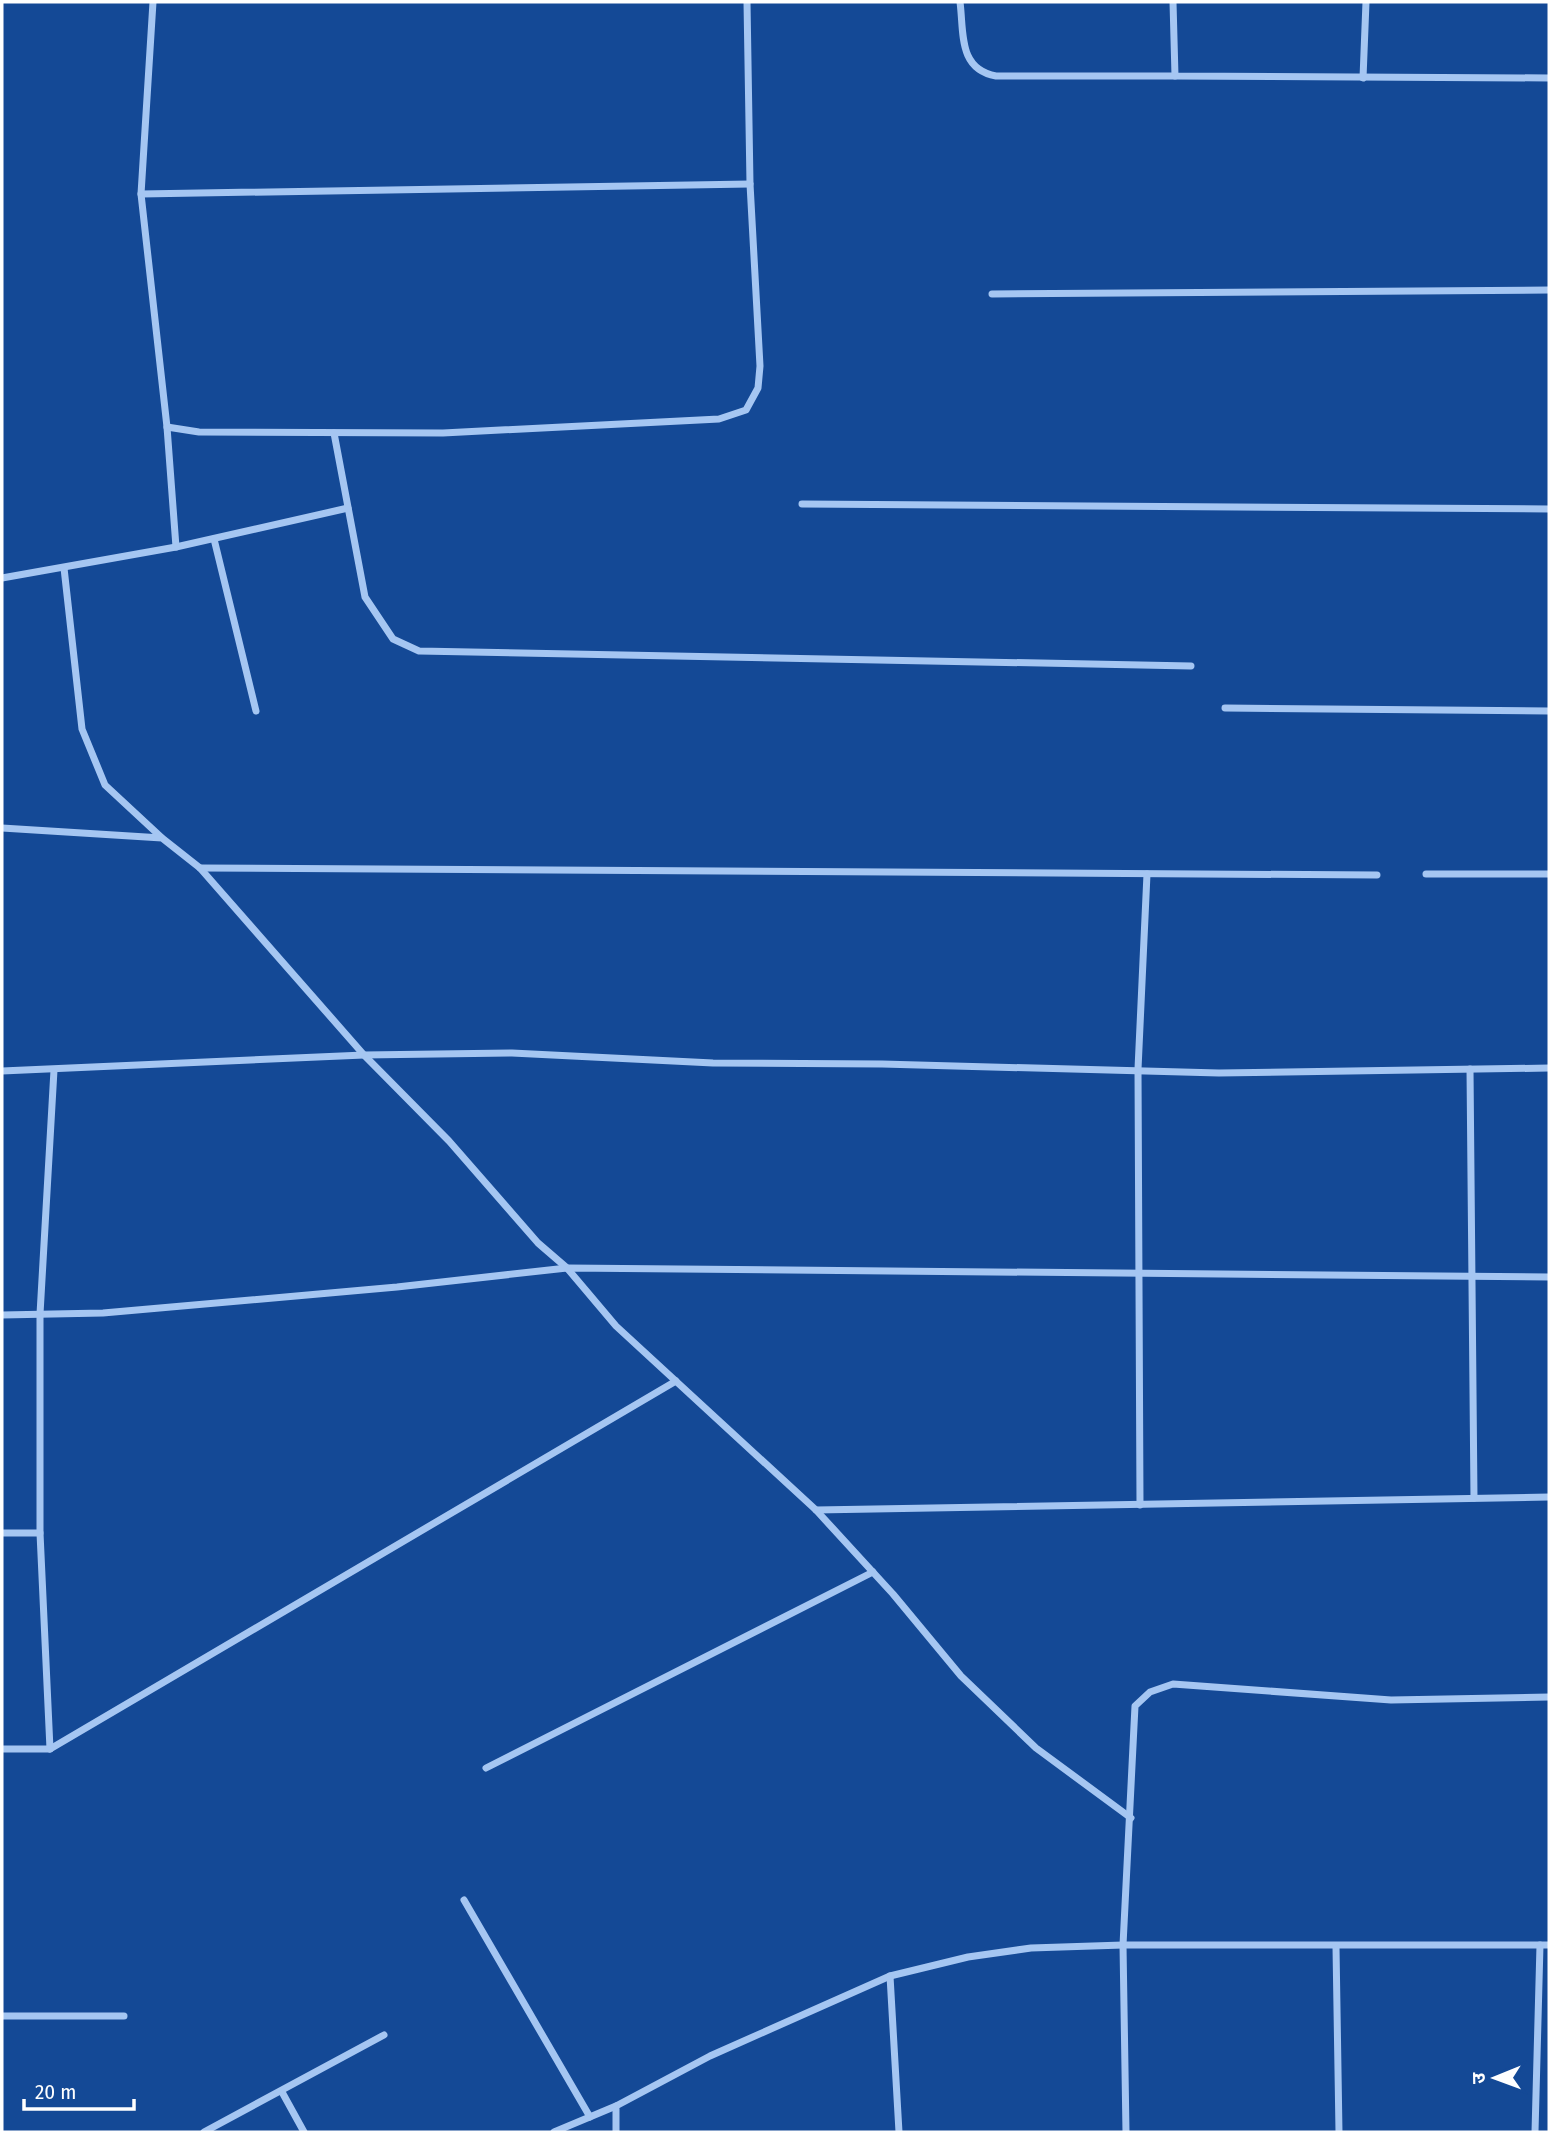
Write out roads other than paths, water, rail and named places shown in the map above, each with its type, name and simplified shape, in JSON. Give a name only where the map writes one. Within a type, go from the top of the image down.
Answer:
[{"type":"street","points":[[153,2],[141,194],[167,427],[176,547]]},
{"type":"street","points":[[167,427],[199,432],[443,433],[719,419],[746,410],[758,388],[760,366],[750,184],[747,2]]},
{"type":"street","points":[[960,2],[967,57],[980,73],[996,76],[1549,78]]},
{"type":"street","points":[[1173,2],[1175,76]]},
{"type":"street","points":[[1363,78],[1366,2]]},
{"type":"street","points":[[141,194],[750,184]]},
{"type":"street","points":[[992,295],[1549,290]]},
{"type":"street","points":[[334,433],[365,597],[393,639],[419,651],[1191,666]]},
{"type":"street","points":[[802,504],[1549,509]]},
{"type":"street","points":[[2,578],[176,547],[348,508]]},
{"type":"street","points":[[214,539],[256,711]]},
{"type":"street","points":[[64,568],[82,729],[105,785],[162,838],[200,868],[364,1055],[449,1141],[538,1243],[567,1268],[616,1326],[816,1510],[961,1675],[1036,1748],[1131,1818]]},
{"type":"street","points":[[1225,708],[1549,710]]},
{"type":"street","points":[[2,828],[162,838]]},
{"type":"street","points":[[200,868],[1377,875]]},
{"type":"street","points":[[1140,1505],[1138,1069],[1146,874]]},
{"type":"street","points":[[1426,874],[1549,874]]},
{"type":"street","points":[[2,1071],[364,1055],[512,1053],[713,1063],[1138,1069],[1219,1073],[1549,1068]]},
{"type":"street","points":[[1470,1069],[1474,1498]]},
{"type":"street","points":[[50,1749],[40,1533],[40,1314],[54,1070]]},
{"type":"street","points":[[2,1315],[103,1312],[397,1287],[567,1268],[1549,1277]]},
{"type":"street","points":[[2,1749],[50,1749],[676,1381]]},
{"type":"street","points":[[816,1510],[1549,1497]]},
{"type":"street","points":[[2,1533],[40,1533]]},
{"type":"street","points":[[486,1768],[873,1572]]},
{"type":"street","points":[[1126,2132],[1123,1945],[1135,1706],[1150,1692],[1173,1684],[1391,1700],[1549,1697]]},
{"type":"street","points":[[464,1900],[590,2117]]},
{"type":"street","points":[[554,2132],[616,2106],[710,2056],[890,1976],[968,1957],[1031,1948],[1123,1945],[1549,1945]]},
{"type":"street","points":[[1535,2132],[1540,1945]]},
{"type":"street","points":[[1336,1947],[1339,2132]]},
{"type":"street","points":[[890,1976],[899,2132]]},
{"type":"street","points":[[2,2016],[124,2015]]},
{"type":"street","points":[[204,2132],[384,2035]]},
{"type":"street","points":[[282,2092],[304,2132]]},
{"type":"street","points":[[616,2106],[616,2132]]}]
